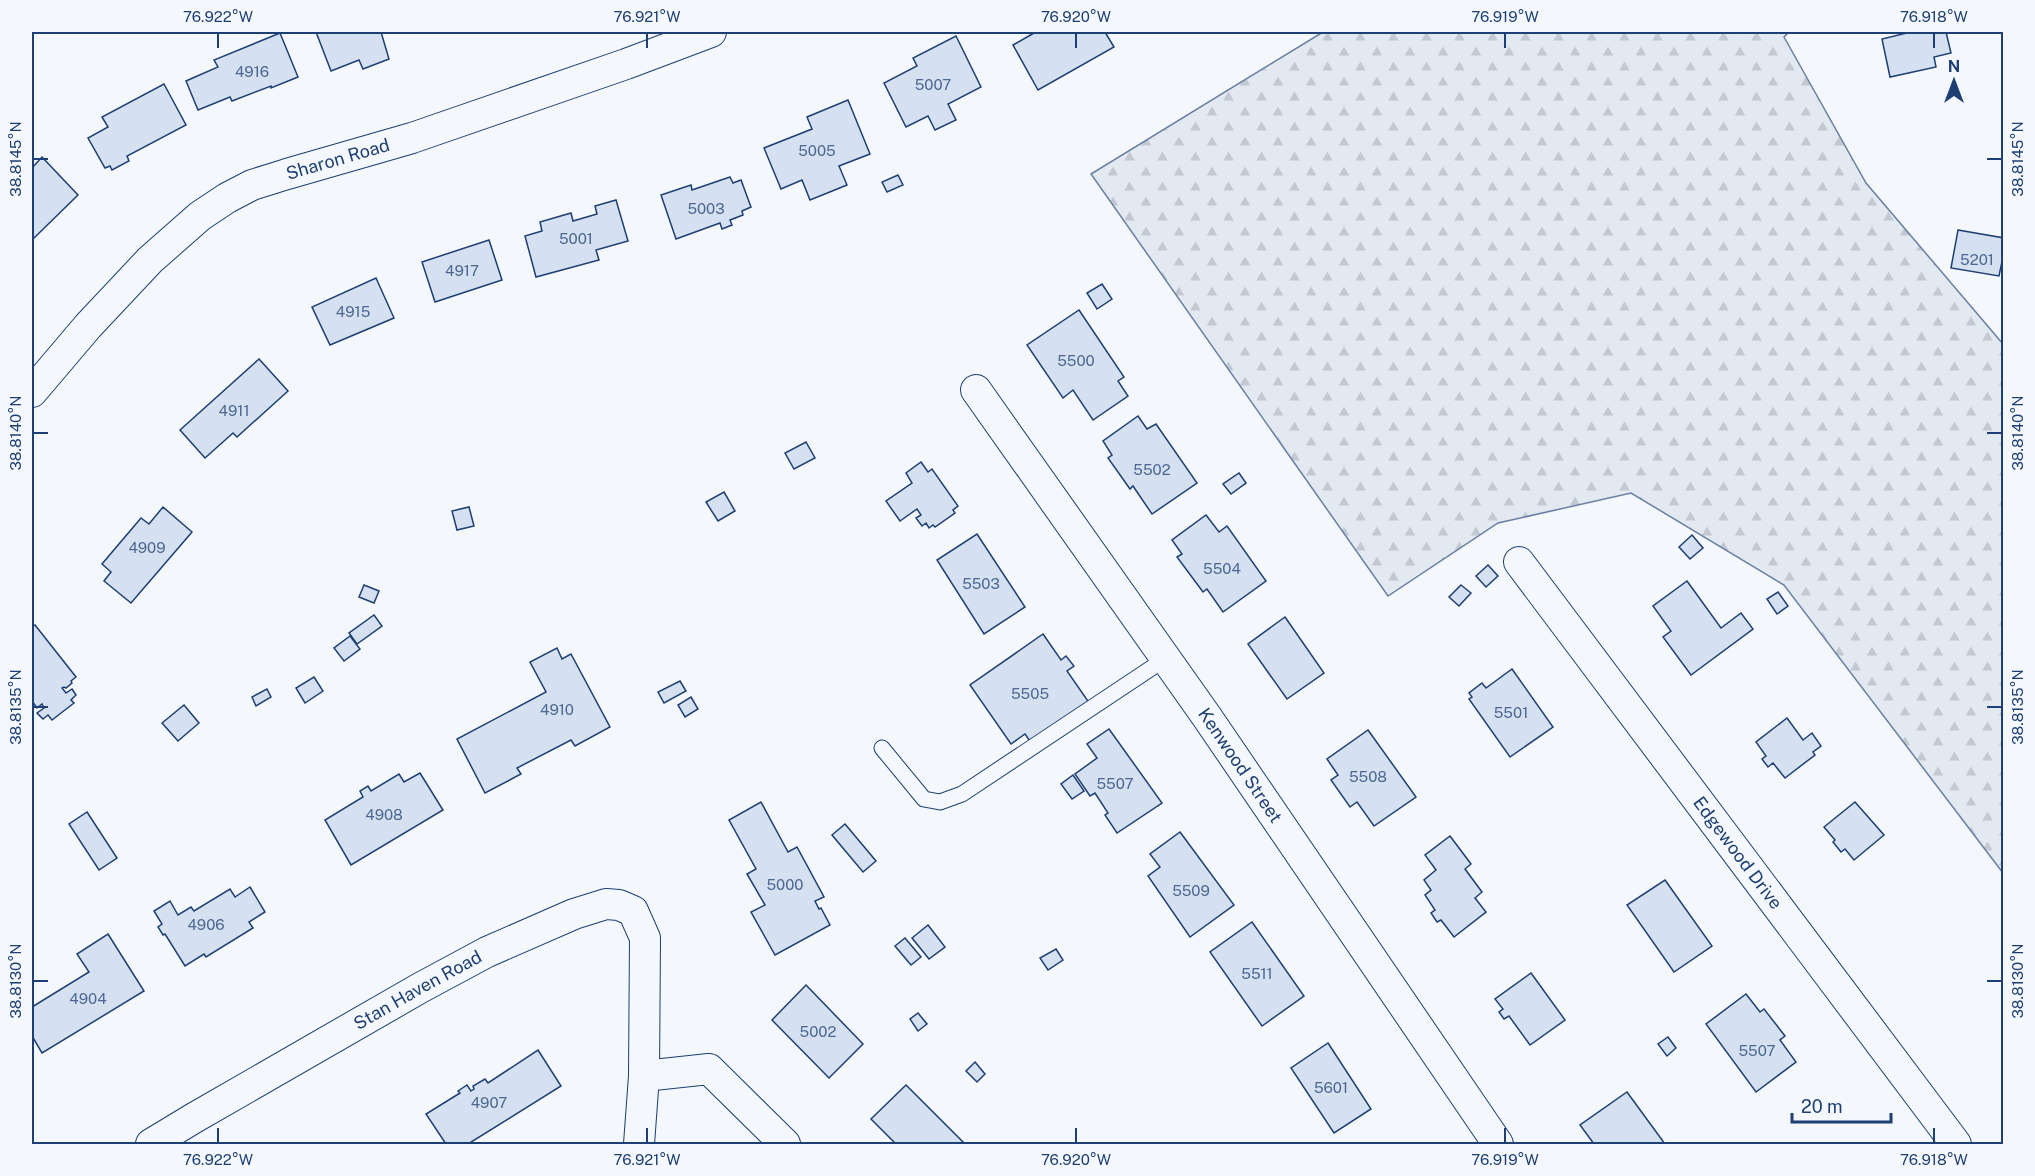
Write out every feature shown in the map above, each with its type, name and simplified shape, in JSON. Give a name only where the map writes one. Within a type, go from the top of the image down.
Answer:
[{"type":"street","name":"Sharon Road","points":[[32,392],[88,326],[150,261],[200,216],[227,198],[252,185],[446,127],[711,32]]},
{"type":"street","name":"Kenwood Street","points":[[976,390],[1166,659],[1498,1144]]},
{"type":"street","name":"Edgewood Drive","points":[[1519,561],[1956,1144]]},
{"type":"street","name":"Stan Haven Road","points":[[151,1144],[420,988],[487,952],[574,914],[606,904],[618,905],[633,911],[645,938],[644,1076]]},
{"type":"street","points":[[639,1144],[644,1076],[709,1069],[785,1144]]},
{"type":"lane","points":[[882,748],[924,799],[940,802],[962,794],[1166,659]]},
{"type":"green space","points":[[1323,32],[1789,32],[1784,37],[1866,183],[2003,344],[2003,873],[1784,585],[1631,493],[1498,523],[1388,596],[1091,174]]},
{"type":"building","points":[[316,32],[381,32],[389,59],[363,69],[359,60],[331,71]]},
{"type":"building","points":[[1033,32],[1105,32],[1114,47],[1038,90],[1013,45]]},
{"type":"building","points":[[1907,32],[1946,32],[1951,53],[1934,57],[1936,67],[1890,77],[1882,39]]},
{"type":"building","points":[[280,33],[298,77],[232,101],[230,97],[198,110],[186,81],[218,67],[214,60]]},
{"type":"building","points":[[956,36],[981,87],[948,104],[956,120],[935,130],[928,116],[906,127],[884,83],[917,66],[913,58]]},
{"type":"building","points":[[164,84],[186,125],[127,156],[129,161],[112,170],[110,166],[105,168],[88,138],[108,127],[102,117]]},
{"type":"building","points":[[848,100],[870,154],[839,166],[847,185],[810,200],[802,180],[781,189],[764,148],[812,129],[807,117]]},
{"type":"building","points":[[42,157],[78,195],[32,240],[32,168]]},
{"type":"building","points":[[898,175],[903,185],[887,192],[882,182]]},
{"type":"building","points":[[730,177],[733,183],[741,180],[751,207],[742,211],[743,215],[730,220],[732,225],[722,229],[720,223],[676,239],[661,195],[691,185],[692,190]]},
{"type":"building","points":[[616,200],[628,241],[596,250],[599,260],[536,277],[525,236],[542,231],[540,222],[571,213],[573,221],[597,214],[595,206]]},
{"type":"building","points":[[1958,230],[2004,238],[2004,252],[1999,276],[1951,268]]},
{"type":"building","points":[[489,240],[502,280],[435,302],[422,262]]},
{"type":"building","points":[[376,278],[394,318],[330,345],[312,307]]},
{"type":"building","points":[[1102,284],[1112,299],[1097,309],[1087,293]]},
{"type":"building","points":[[1079,310],[1124,377],[1118,381],[1128,396],[1093,420],[1073,390],[1063,398],[1027,345]]},
{"type":"building","points":[[259,359],[288,391],[237,437],[233,433],[205,458],[180,430]]},
{"type":"building","points":[[1138,416],[1147,429],[1156,424],[1197,483],[1152,514],[1133,486],[1130,489],[1108,458],[1112,455],[1103,441]]},
{"type":"building","points":[[806,442],[815,458],[794,469],[785,453]]},
{"type":"building","points":[[921,462],[928,472],[932,469],[958,506],[953,510],[955,513],[935,527],[933,525],[929,528],[926,523],[922,526],[916,518],[921,515],[917,509],[900,521],[886,501],[912,483],[906,473]]},
{"type":"building","points":[[1239,473],[1246,483],[1231,494],[1223,484]]},
{"type":"building","points":[[724,492],[735,511],[718,521],[706,502]]},
{"type":"building","points":[[163,507],[192,532],[131,603],[104,581],[111,572],[102,564],[141,518],[149,524]]},
{"type":"building","points":[[469,507],[474,526],[457,530],[452,511]]},
{"type":"building","points":[[1206,515],[1219,532],[1227,526],[1266,581],[1223,612],[1207,589],[1203,592],[1177,557],[1182,554],[1172,540]]},
{"type":"building","points":[[977,534],[1025,607],[984,634],[937,560]]},
{"type":"building","points":[[1692,535],[1703,548],[1690,559],[1679,547]]},
{"type":"building","points":[[1488,565],[1498,576],[1486,587],[1476,576]]},
{"type":"building","points":[[1687,581],[1721,628],[1741,613],[1753,629],[1691,675],[1663,637],[1671,631],[1653,606]]},
{"type":"building","points":[[364,585],[379,591],[374,603],[359,597]]},
{"type":"building","points":[[1461,585],[1471,593],[1459,606],[1449,597]]},
{"type":"building","points":[[1778,592],[1788,606],[1777,614],[1767,599]]},
{"type":"building","points":[[374,615],[382,626],[357,644],[349,633]]},
{"type":"building","points":[[1285,617],[1324,673],[1287,699],[1248,644]]},
{"type":"building","points":[[35,625],[76,677],[66,688],[62,688],[66,693],[72,689],[76,695],[71,700],[74,703],[52,720],[48,715],[43,719],[37,713],[44,708],[42,704],[37,708],[32,701],[32,627]]},
{"type":"building","points":[[1043,634],[1061,660],[1066,656],[1074,666],[1067,671],[1090,704],[1032,744],[1025,734],[1011,744],[970,685]]},
{"type":"building","points":[[350,636],[360,649],[344,661],[334,648]]},
{"type":"building","points":[[557,648],[562,659],[571,654],[610,727],[575,746],[571,740],[517,768],[521,774],[485,793],[457,739],[546,692],[530,662]]},
{"type":"building","points":[[1512,669],[1553,727],[1510,757],[1469,699],[1472,697],[1469,693],[1482,683],[1486,688]]},
{"type":"building","points":[[314,677],[323,691],[305,703],[296,688]]},
{"type":"building","points":[[680,681],[686,691],[664,703],[658,692]]},
{"type":"building","points":[[267,689],[271,697],[256,706],[252,697]]},
{"type":"building","points":[[691,697],[698,709],[685,717],[678,705]]},
{"type":"building","points":[[184,705],[199,723],[178,741],[162,723]]},
{"type":"building","points":[[1787,718],[1803,740],[1812,733],[1821,746],[1813,752],[1815,755],[1785,778],[1773,763],[1768,767],[1762,759],[1766,756],[1756,742]]},
{"type":"building","points":[[1109,729],[1162,803],[1117,833],[1105,815],[1108,813],[1095,793],[1090,796],[1075,774],[1097,758],[1087,744]]},
{"type":"building","points":[[1368,730],[1416,797],[1374,826],[1357,802],[1350,807],[1331,780],[1338,775],[1327,759]]},
{"type":"building","points":[[420,773],[443,810],[351,865],[325,820],[363,797],[360,791],[368,786],[371,791],[399,774],[404,782]]},
{"type":"building","points":[[1073,775],[1084,791],[1072,799],[1061,784]]},
{"type":"building","points":[[761,802],[788,852],[797,847],[824,897],[815,901],[830,925],[775,955],[751,912],[765,905],[747,874],[756,869],[729,820]]},
{"type":"building","points":[[1855,802],[1884,835],[1854,860],[1845,849],[1841,852],[1824,827]]},
{"type":"building","points":[[87,812],[117,858],[99,870],[69,824]]},
{"type":"building","points":[[845,824],[876,861],[863,872],[832,835]]},
{"type":"building","points":[[1180,832],[1234,905],[1190,937],[1148,876],[1160,867],[1150,854]]},
{"type":"building","points":[[1450,836],[1471,864],[1465,869],[1482,892],[1475,898],[1486,912],[1454,937],[1441,920],[1437,922],[1431,913],[1435,910],[1425,895],[1431,890],[1424,880],[1436,870],[1425,855]]},
{"type":"building","points":[[1665,880],[1712,946],[1674,972],[1627,905]]},
{"type":"building","points":[[250,887],[265,912],[249,922],[253,928],[206,957],[204,954],[185,966],[158,927],[162,924],[154,911],[170,901],[178,915],[191,907],[194,911],[230,889],[235,897]]},
{"type":"building","points":[[1252,922],[1304,996],[1262,1026],[1210,952]]},
{"type":"building","points":[[928,925],[945,947],[929,959],[912,938]]},
{"type":"building","points":[[108,934],[144,991],[42,1053],[32,1036],[32,1007],[89,972],[77,954]]},
{"type":"building","points":[[905,938],[921,957],[911,965],[895,946]]},
{"type":"building","points":[[1056,949],[1063,960],[1048,970],[1040,958]]},
{"type":"building","points":[[1531,973],[1565,1020],[1530,1045],[1509,1016],[1504,1019],[1499,1012],[1503,1009],[1495,999]]},
{"type":"building","points":[[806,985],[863,1044],[829,1078],[772,1020]]},
{"type":"building","points":[[1746,994],[1760,1012],[1764,1009],[1785,1036],[1780,1040],[1796,1062],[1756,1092],[1706,1024]]},
{"type":"building","points":[[918,1013],[927,1024],[918,1031],[910,1019]]},
{"type":"building","points":[[1668,1037],[1676,1048],[1667,1056],[1658,1044]]},
{"type":"building","points":[[1328,1043],[1371,1109],[1334,1133],[1291,1068]]},
{"type":"building","points":[[538,1050],[561,1086],[468,1144],[446,1144],[426,1114],[460,1093],[458,1091],[467,1085],[471,1091],[474,1089],[473,1086],[485,1079],[488,1083]]},
{"type":"building","points":[[975,1062],[985,1074],[977,1082],[966,1071]]},
{"type":"building","points":[[906,1085],[965,1144],[896,1144],[871,1119]]},
{"type":"building","points":[[1627,1092],[1665,1144],[1594,1144],[1580,1125]]}]
